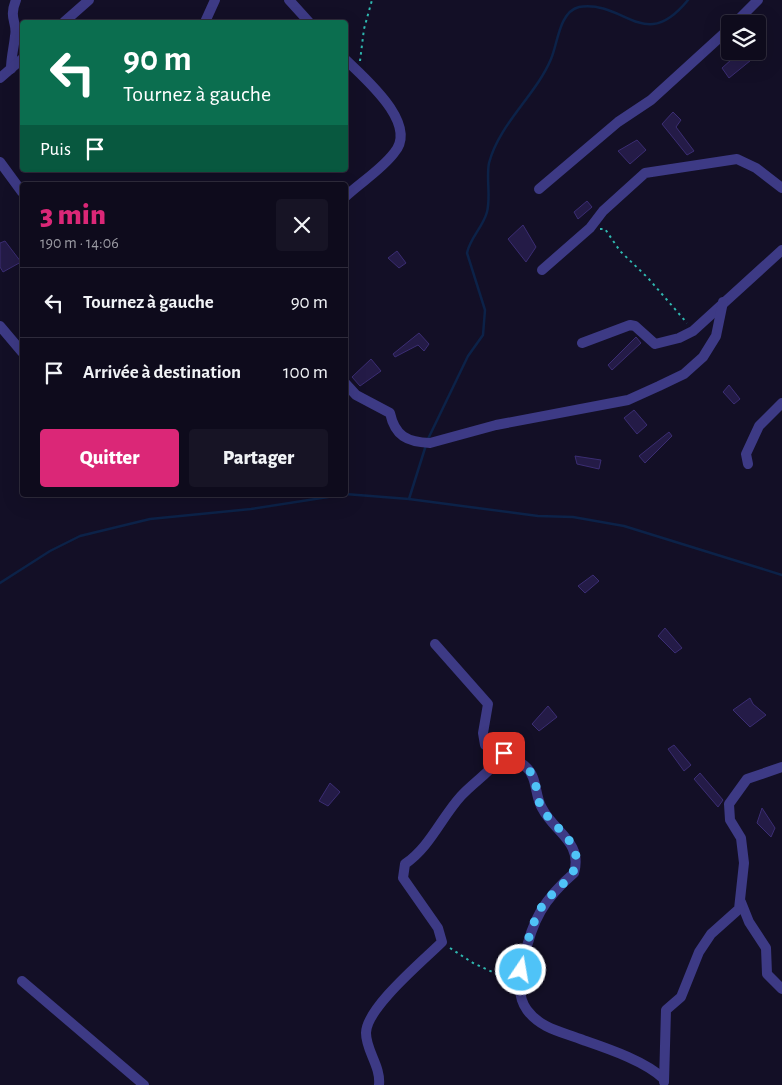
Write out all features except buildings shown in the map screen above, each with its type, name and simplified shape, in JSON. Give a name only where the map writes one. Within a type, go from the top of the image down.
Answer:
[{"type":"street","points":[[11,69],[16,34],[12,17],[16,0]]},
{"type":"street","points":[[66,20],[89,0]]},
{"type":"street","points":[[207,20],[215,0]]},
{"type":"street","points":[[289,0],[307,20]]},
{"type":"street","points":[[743,15],[758,0]]},
{"type":"street","points":[[539,189],[618,122],[650,100],[721,36]]},
{"type":"street","points":[[0,78],[20,61]]},
{"type":"street","points":[[348,62],[373,84],[396,117],[400,139],[396,152],[348,194]]},
{"type":"street","points":[[542,270],[590,228],[604,211],[645,173],[737,160],[756,168],[782,188]]},
{"type":"street","points":[[0,162],[20,189]]},
{"type":"street","points":[[582,343],[630,325],[636,326],[655,344],[679,338],[693,331],[723,302],[781,253]]},
{"type":"street","points":[[348,386],[356,395],[390,413],[393,425],[401,435],[430,443],[496,425],[600,407],[628,400],[684,374],[703,357],[710,346],[720,320],[723,302]]},
{"type":"street","points":[[0,326],[20,350]]},
{"type":"street","points":[[748,464],[746,454],[759,426],[782,403]]},
{"type":"street","points":[[435,644],[486,700],[488,704],[483,733],[485,745],[504,753],[526,767],[534,778],[542,808],[571,843],[577,865],[574,873],[557,888],[542,906],[529,934],[519,983],[527,1010],[546,1027],[644,1064],[664,1082]]},
{"type":"street","points":[[379,1085],[378,1069],[365,1034],[367,1024],[374,1012],[393,990],[442,942],[438,928],[408,889],[403,878],[405,864],[415,857],[430,839],[438,823],[462,795],[498,762],[504,753]]},
{"type":"street","points":[[664,1082],[666,1010],[681,996],[699,952],[711,934],[734,915],[739,909],[741,902],[744,873],[742,838],[730,820],[730,804],[747,779],[782,767]]},
{"type":"street","points":[[741,902],[749,922],[766,948],[767,974],[782,990]]},
{"type":"street","points":[[22,980],[144,1085]]},
{"type":"path","points":[[358,72],[367,17],[372,0]]},
{"type":"path","points":[[590,228],[605,229],[620,250],[648,278],[661,295],[672,304],[693,331]]},
{"type":"path","points":[[442,942],[472,963],[519,983]]},
{"type":"waterway","points":[[428,439],[468,356],[483,335],[485,310],[467,253],[487,212],[489,200],[489,163],[501,135],[536,85],[551,59],[563,21],[572,10],[579,7],[595,7],[635,21],[647,24],[659,23],[673,16],[688,0]]},
{"type":"waterway","points":[[409,499],[426,445]]},
{"type":"waterway","points":[[348,494],[409,499],[538,516],[573,517],[624,526],[782,575]]},
{"type":"waterway","points":[[0,583],[50,551],[80,536],[150,519],[251,509],[328,497]]},
{"type":"route","points":[[504,753],[526,767],[534,778],[542,808],[571,843],[577,865],[574,873],[557,888],[542,906],[529,934],[521,970]]}]
